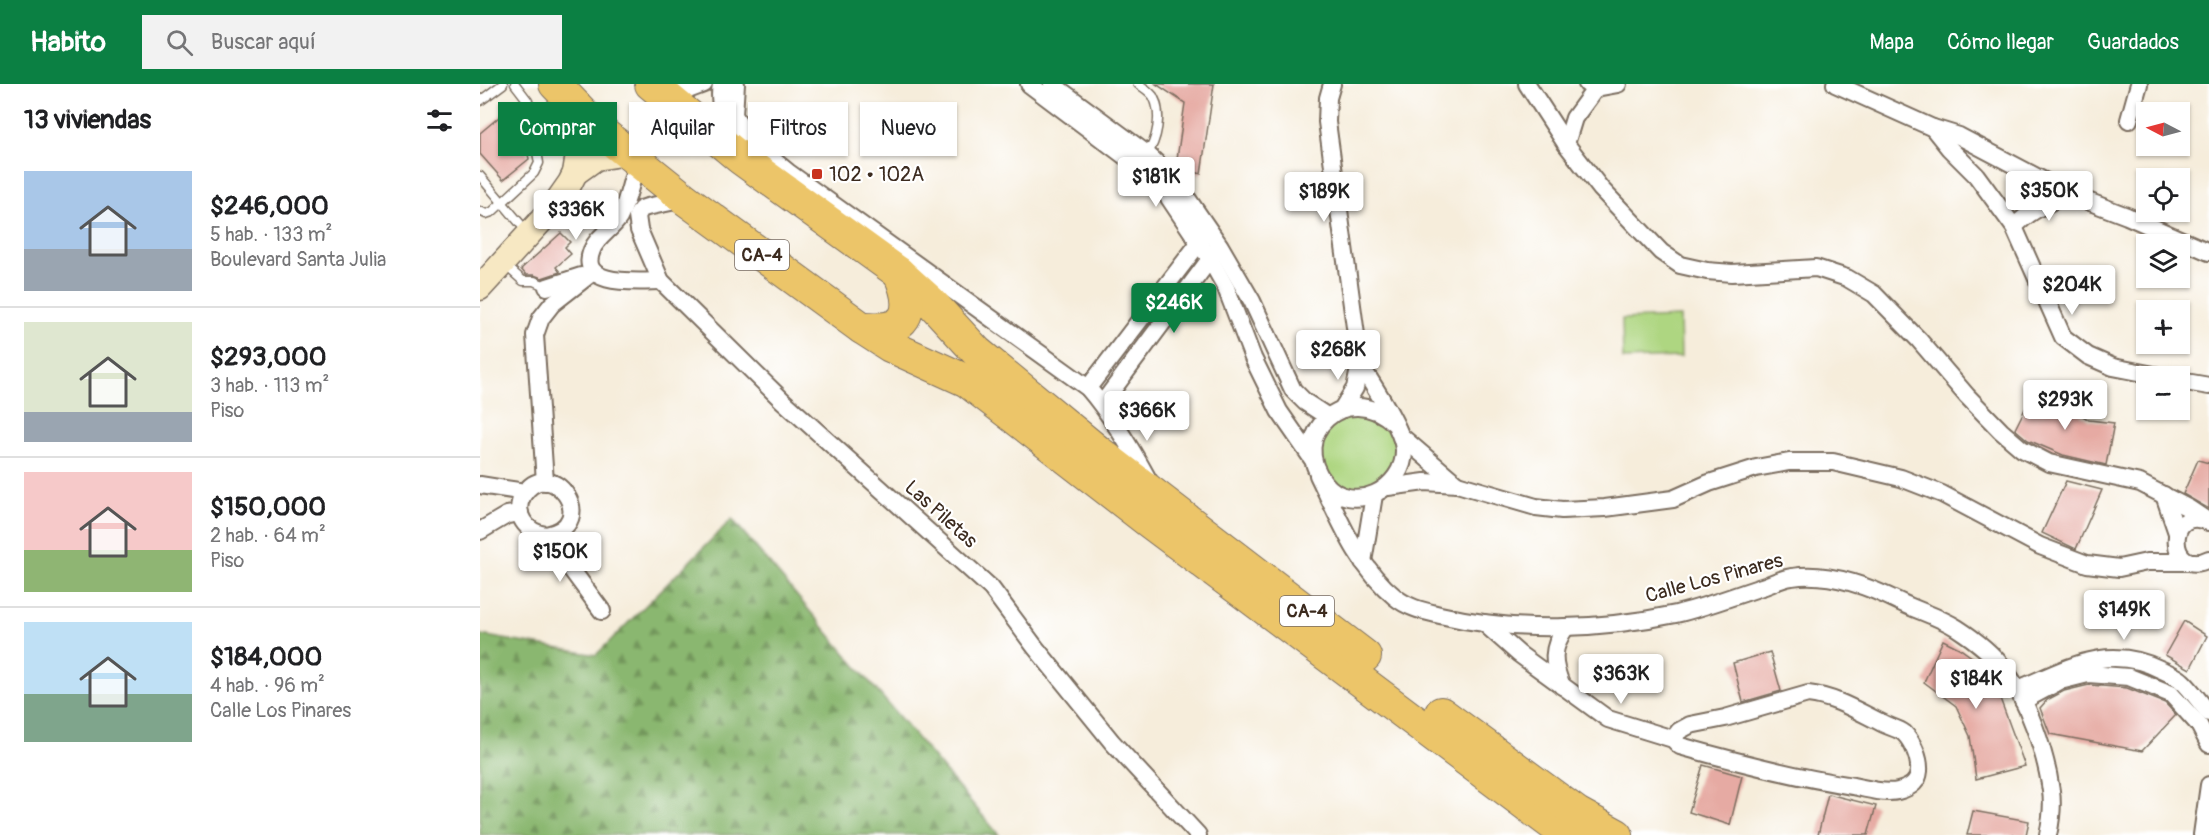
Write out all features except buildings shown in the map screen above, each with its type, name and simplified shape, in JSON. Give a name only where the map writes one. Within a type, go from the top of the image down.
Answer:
[{"type":"highway","name":"CA-4","points":[[555,84],[572,102]]},
{"type":"highway","name":"CA-4","points":[[655,88],[740,158],[899,273],[977,352],[1159,500],[1577,813],[1617,835]]},
{"type":"highway","name":"CA-4","points":[[617,145],[686,199],[862,328],[890,346],[967,381],[1148,521],[1569,835]]},
{"type":"highway","points":[[843,234],[886,242]]},
{"type":"highway","points":[[862,328],[889,328],[902,319],[907,308],[908,293],[899,273]]},
{"type":"main road","points":[[575,173],[578,156]]},
{"type":"main road","points":[[480,288],[557,202],[575,173],[596,158],[632,157]]},
{"type":"street","points":[[655,88],[688,90],[704,84]]},
{"type":"street","points":[[721,84],[719,98],[722,116],[740,158]]},
{"type":"street","points":[[736,84],[734,115],[750,141],[788,172],[1088,388],[1129,444],[1159,500]]},
{"type":"street","points":[[1029,84],[1142,160],[1174,178],[1204,236],[1252,301],[1293,390],[1305,402],[1335,413],[1356,406],[1370,408],[1383,414],[1457,484]]},
{"type":"street","points":[[1052,84],[1142,160]]},
{"type":"street","points":[[1316,467],[1313,444],[1318,429],[1335,413],[1355,388],[1360,364],[1327,122],[1328,98],[1332,84]]},
{"type":"street","points":[[1527,84],[1566,144],[1608,197],[1661,252],[1680,265],[1707,272],[1732,273],[1816,268],[1847,278],[1874,294],[1919,340],[1967,396],[2022,449],[2049,463],[2140,483],[2208,521]]},
{"type":"street","points":[[1566,144],[1574,118],[1592,86],[1618,84]]},
{"type":"street","points":[[1834,84],[1933,128],[1959,136],[2069,194],[2127,216],[2209,252]]},
{"type":"street","points":[[2129,120],[2139,84]]},
{"type":"street","points":[[1933,128],[1976,175],[2014,227],[2063,337],[2088,356],[2104,363],[2136,371]]},
{"type":"street","points":[[632,157],[620,216],[592,248],[590,263],[593,272],[600,277],[661,282]]},
{"type":"street","points":[[2014,227],[2030,213],[2069,194]]},
{"type":"street","name":"Las Piletas","points":[[686,199],[641,209],[637,221],[661,282],[782,400],[991,588],[1035,647],[1112,742],[1198,835]]},
{"type":"street","points":[[614,225],[643,240]]},
{"type":"street","points":[[1088,388],[1204,236]]},
{"type":"street","points":[[1101,404],[1215,252]]},
{"type":"street","points":[[1215,252],[1253,358],[1274,400],[1329,487],[1342,495],[1358,498],[1425,482],[1457,484],[1536,507],[1562,510],[1605,508],[1673,499],[1709,483],[1755,468],[1789,462],[1833,462],[1911,482],[1951,499],[2040,546],[2087,564],[2119,568],[2147,562],[2203,562]]},
{"type":"street","points":[[547,287],[593,272]]},
{"type":"street","points":[[545,482],[535,335],[541,318],[552,304],[593,272]]},
{"type":"street","points":[[1360,364],[1398,429],[1404,450],[1397,477],[1381,491],[1363,562]]},
{"type":"street","points":[[2190,383],[2209,386]]},
{"type":"street","name":"Calle Los Pinares","points":[[1316,467],[1344,531],[1363,562],[1398,600],[1417,609],[1470,622],[1566,627],[1635,621],[1678,614],[1792,577],[1822,577],[1877,590],[1956,627],[1983,648],[2004,669],[2035,728],[2052,792],[2048,835]]},
{"type":"street","points":[[545,482],[559,486],[572,504],[572,511],[566,525],[546,535],[532,531],[526,526],[520,513],[521,498],[525,492],[545,482]]},
{"type":"street","points":[[480,485],[525,492]]},
{"type":"street","points":[[2164,495],[2176,536],[2176,547],[2187,560],[2203,562]]},
{"type":"street","points":[[480,531],[507,515],[520,513]]},
{"type":"street","points":[[2147,562],[2176,536],[2180,526],[2192,519],[2208,521]]},
{"type":"street","points":[[546,535],[602,611]]},
{"type":"street","points":[[1484,623],[1519,654],[1608,719],[1673,739],[1680,747],[1816,780],[1877,790],[1896,792],[1908,788],[1915,783],[1918,775],[1919,764],[1915,750],[1904,733],[1837,700],[1821,695],[1808,694],[1725,718],[1690,725],[1679,731],[1673,739]]},
{"type":"street","points":[[1562,687],[1555,670],[1554,655],[1557,639],[1566,627]]},
{"type":"street","points":[[2019,695],[2085,661],[2104,657],[2135,660],[2155,666],[2182,680],[2209,713]]},
{"type":"street","points":[[2019,695],[2088,674],[2129,677],[2171,694],[2199,724],[2209,744]]},
{"type":"street","points":[[2202,835],[2209,785]]},
{"type":"lane","points":[[480,101],[493,87],[503,84]]},
{"type":"lane","points":[[480,211],[490,213],[534,173],[539,164],[528,101],[515,84]]},
{"type":"lane","points":[[1138,84],[1153,97],[1158,117],[1154,144],[1142,160]]},
{"type":"lane","points":[[480,176],[529,234]]},
{"type":"lane","points":[[503,263],[524,281],[534,281],[547,287]]},
{"type":"green space","points":[[1680,317],[1681,357],[1623,359],[1622,319]]},
{"type":"green space","points":[[1352,413],[1384,422],[1395,436],[1398,445],[1390,472],[1375,486],[1360,491],[1345,488],[1332,479],[1323,467],[1319,452],[1321,437],[1331,424]]},
{"type":"green space","points":[[732,519],[999,835],[480,835],[480,635],[596,655]]},
{"type":"place","name":"102 • 102A","points":[[817,174]]}]
